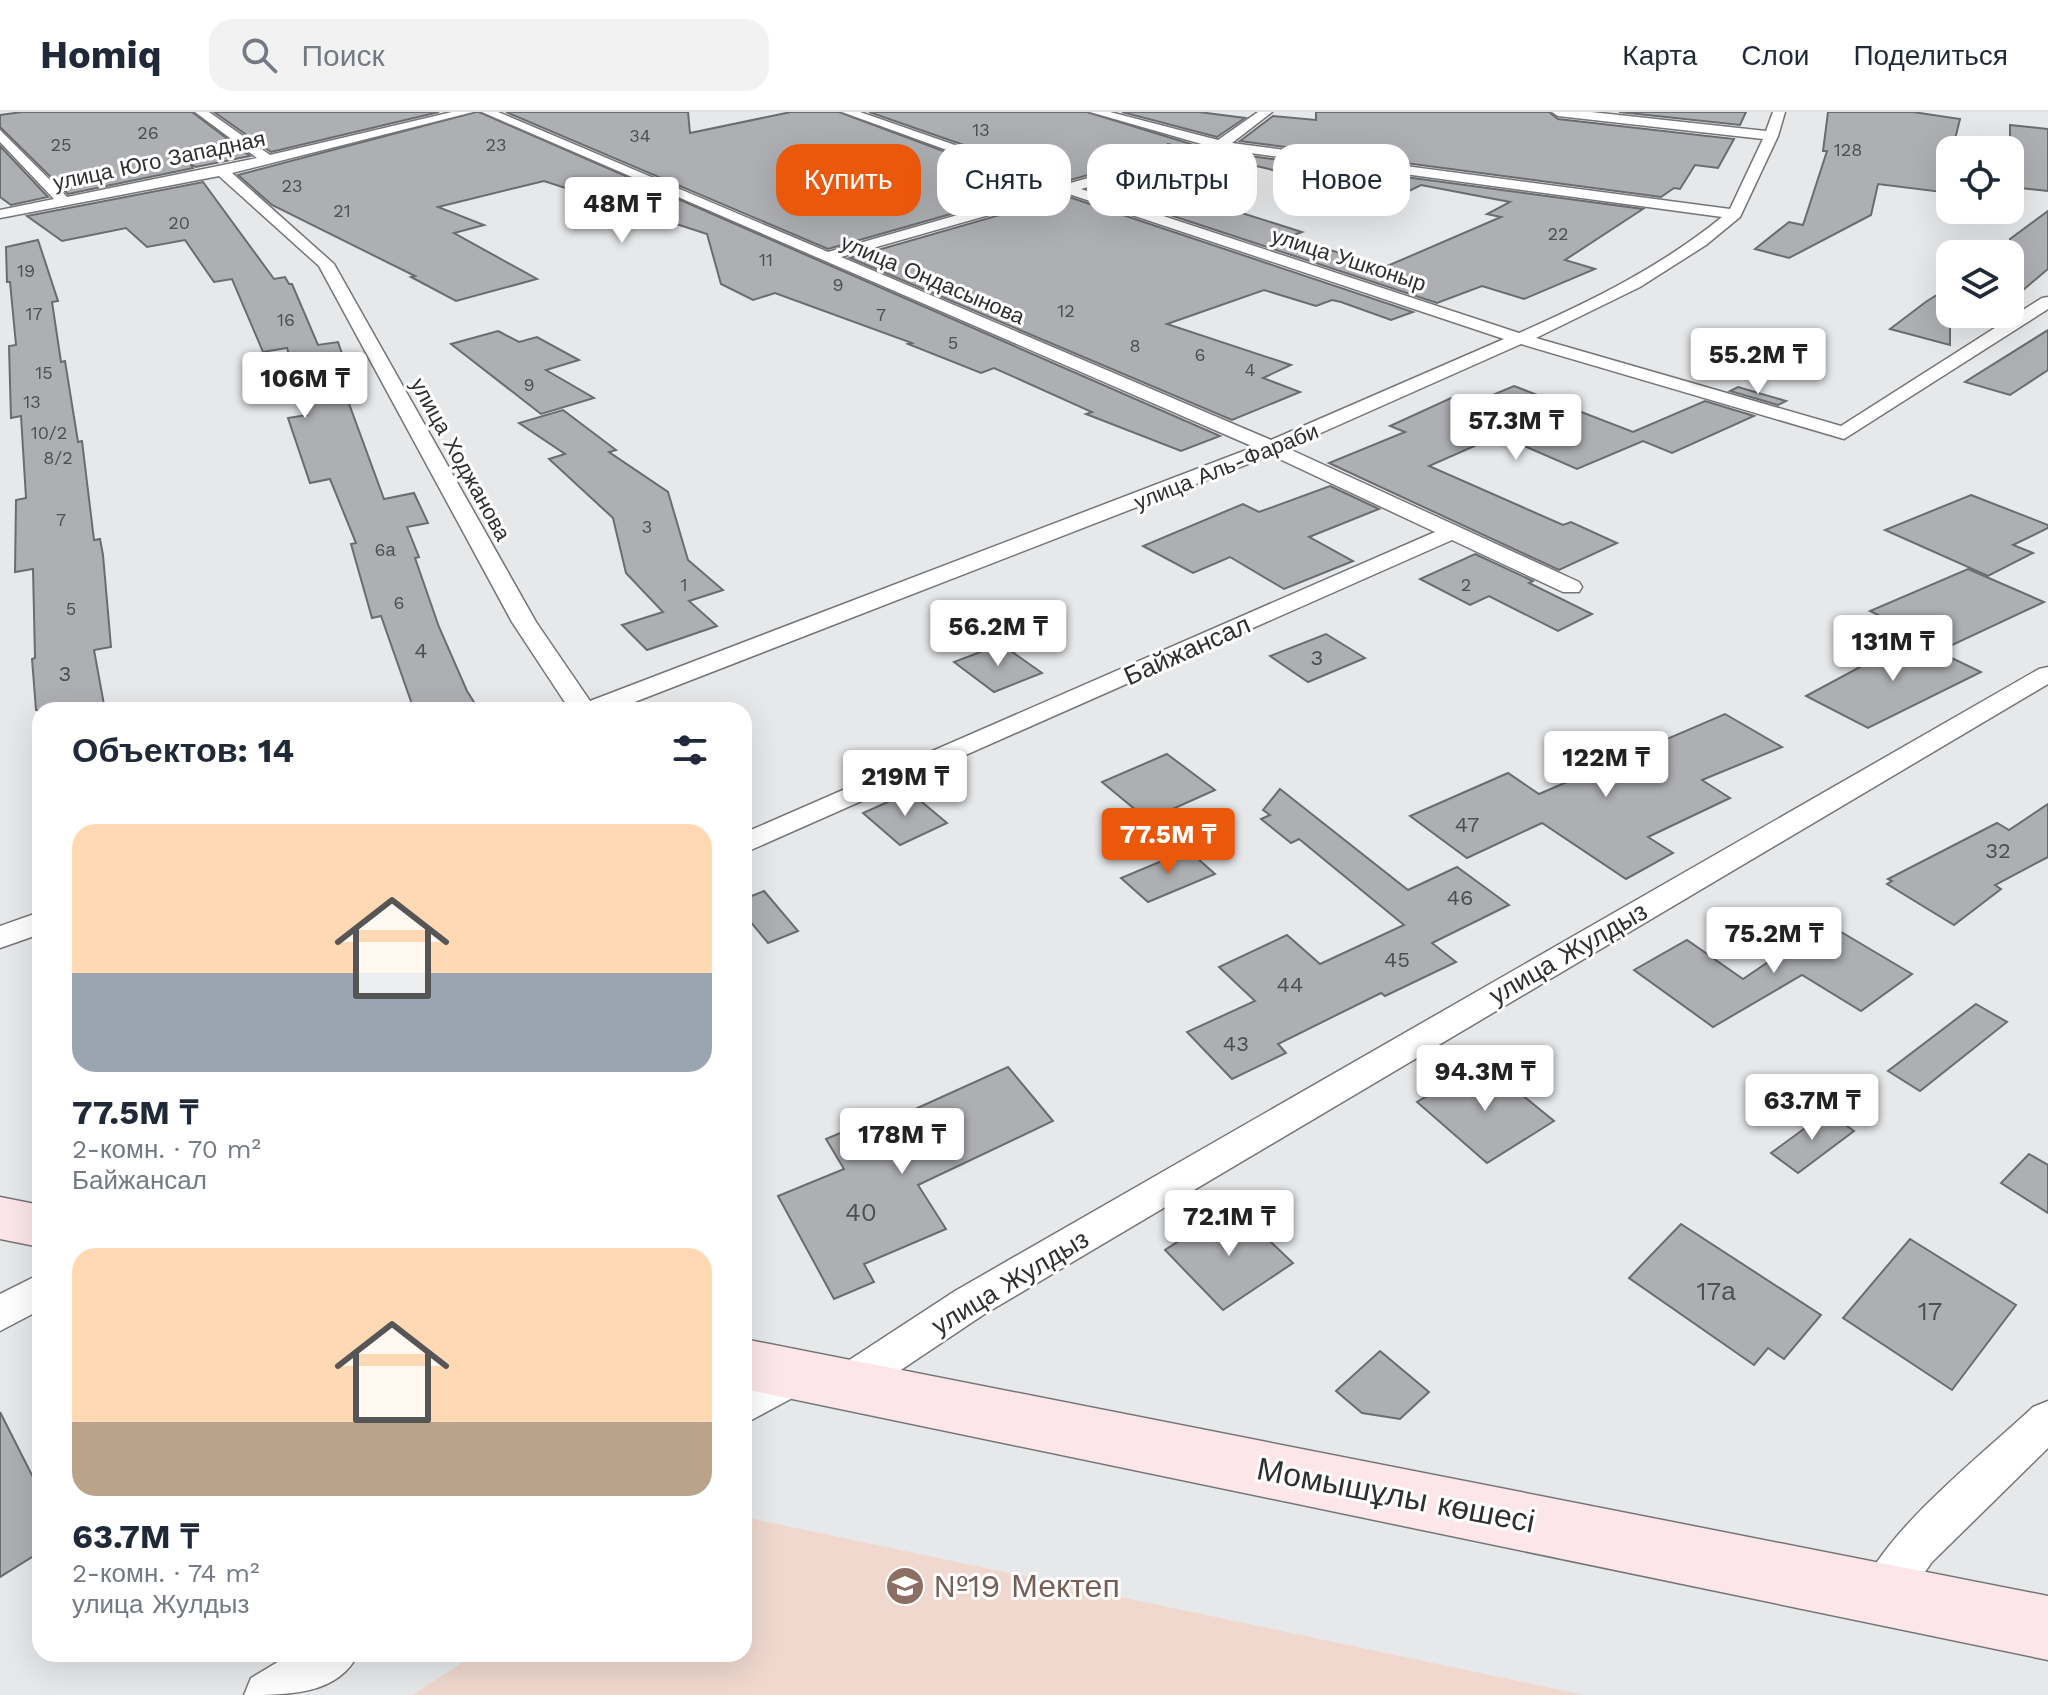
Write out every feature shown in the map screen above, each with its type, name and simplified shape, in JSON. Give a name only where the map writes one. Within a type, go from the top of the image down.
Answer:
[{"type":"main road","points":[[0,1218],[32,1224]]},
{"type":"main road","name":"Момышұлы көшесі","points":[[795,1375],[2048,1628]]},
{"type":"street","points":[[201,112],[268,160]]},
{"type":"street","points":[[419,112],[437,120]]},
{"type":"street","name":"улица Юго Западная","points":[[0,214],[222,171],[467,112]]},
{"type":"street","name":"улица Ондасынова","points":[[488,112],[1272,450]]},
{"type":"street","name":"улица Ушконыр","points":[[848,112],[939,144]]},
{"type":"street","points":[[1096,112],[1216,144]]},
{"type":"street","points":[[1221,144],[1266,112]]},
{"type":"street","points":[[1558,112],[1772,136]]},
{"type":"street","name":"улица Аль-Фараби","points":[[620,702],[1272,450],[1622,291],[1702,241],[1735,214],[1772,136],[1779,112]]},
{"type":"street","points":[[0,134],[64,202]]},
{"type":"street","points":[[1257,150],[1735,214]]},
{"type":"street","name":"улица Ходжанова","points":[[222,171],[326,264],[524,622],[578,702]]},
{"type":"street","name":"улица Ушконыр","points":[[1071,190],[1518,338],[1844,433],[2048,302]]},
{"type":"street","points":[[826,257],[975,216]]},
{"type":"street","points":[[1272,450],[1571,587]]},
{"type":"street","name":"Байжансал","points":[[752,834],[1452,532]]},
{"type":"street","name":"улица Жулдыз","points":[[752,1400],[795,1375],[969,1303],[2048,674]]},
{"type":"street","points":[[0,938],[32,925]]},
{"type":"street","points":[[0,1314],[32,1295]]},
{"type":"street","points":[[1882,1594],[1916,1547],[2048,1420]]},
{"type":"street","points":[[268,1695],[322,1662]]},
{"type":"shaded area","name":"№19 Мектеп","points":[[752,1519],[1584,1695],[412,1695],[464,1662],[752,1662]]},
{"type":"building","points":[[22,112],[192,112],[250,156],[196,167],[190,164],[193,168],[68,194],[0,127],[0,115]]},
{"type":"building","points":[[214,112],[439,112],[271,152]]},
{"type":"building","points":[[476,112],[1220,436],[1181,451],[1086,414],[1092,412],[994,368],[981,373],[908,344],[912,343],[775,293],[753,300],[721,284],[707,234],[544,181],[438,207],[484,225],[454,233],[537,279],[456,301],[411,277],[415,276],[272,205],[238,175]]},
{"type":"building","points":[[506,112],[688,112],[690,133],[791,112],[839,112],[937,149],[937,216],[944,216],[828,249]]},
{"type":"building","points":[[869,112],[1087,112],[1191,144],[1087,144],[1087,175],[1071,180],[1071,144],[961,144]]},
{"type":"building","points":[[1122,112],[1199,112],[1245,118],[1217,137]]},
{"type":"building","points":[[1316,112],[1549,112],[1558,119],[1734,139],[1718,168],[1695,165],[1680,189],[1674,188],[1661,197],[1410,164],[1410,144],[1273,145],[1240,141],[1273,116],[1316,120]]},
{"type":"building","points":[[1619,112],[1746,112],[1740,125]]},
{"type":"building","points":[[1828,112],[1913,112],[1960,119],[1956,136],[1936,136],[1936,191],[1878,184],[1871,215],[1789,258],[1755,249],[1789,222],[1803,225],[1827,151],[1823,151]]},
{"type":"building","points":[[2010,125],[2048,129],[2048,191],[2024,188],[2024,136],[2010,136]]},
{"type":"building","points":[[0,146],[48,197],[11,205],[0,197]]},
{"type":"building","points":[[1257,157],[1273,159],[1273,170],[1257,166]]},
{"type":"building","points":[[1410,178],[1643,209],[1565,260],[1595,269],[1524,299],[1482,286],[1437,303],[1173,216],[1251,216],[1302,232],[1288,237],[1385,267],[1501,217],[1487,214],[1510,202],[1421,185],[1410,190]]},
{"type":"building","points":[[203,182],[274,279],[285,277],[292,284],[318,345],[338,342],[354,388],[344,390],[384,499],[414,493],[428,523],[407,527],[439,627],[474,702],[411,702],[381,616],[372,618],[351,544],[356,543],[330,479],[310,483],[288,418],[307,415],[287,348],[263,352],[232,279],[214,282],[185,240],[147,247],[126,228],[62,241],[27,216]]},
{"type":"building","points":[[1071,198],[1087,203],[1087,216],[1126,216],[1413,312],[1391,320],[1341,302],[1332,300],[1316,306],[1264,290],[1167,324],[1291,365],[1263,378],[1300,392],[1232,420],[850,258],[996,216],[1071,216]]},
{"type":"building","points":[[2048,211],[2048,269],[2024,289],[2024,240],[2010,239]]},
{"type":"building","points":[[38,240],[58,301],[52,302],[61,362],[65,361],[78,442],[82,441],[94,540],[100,539],[103,555],[111,647],[94,650],[104,702],[35,702],[32,659],[35,658],[33,569],[15,572],[16,500],[26,498],[21,416],[11,418],[9,346],[16,345],[10,282],[7,282],[6,247]]},
{"type":"building","points":[[1936,296],[1936,328],[1950,328],[1950,345],[1890,329]]},
{"type":"building","points":[[2048,330],[2048,370],[2010,395],[1965,382]]},
{"type":"building","points":[[498,331],[519,342],[537,337],[579,360],[546,370],[594,398],[541,414],[451,344]]},
{"type":"building","points":[[1514,386],[1633,432],[1705,401],[1754,416],[1672,453],[1643,441],[1577,469],[1499,435],[1429,466],[1563,525],[1571,522],[1617,543],[1559,570],[1329,463],[1405,432],[1390,426],[1451,398],[1469,405]]},
{"type":"building","points":[[1738,387],[1786,401],[1778,405],[1730,391]]},
{"type":"building","points":[[563,410],[616,450],[609,452],[668,492],[688,560],[723,590],[689,601],[717,626],[647,650],[622,625],[663,612],[626,573],[613,518],[549,459],[565,454],[519,423]]},
{"type":"building","points":[[1330,486],[1379,509],[1309,537],[1353,561],[1284,589],[1230,557],[1193,573],[1143,546],[1243,504],[1259,512]]},
{"type":"building","points":[[1971,495],[2048,525],[2048,528],[2013,545],[2033,553],[1988,576],[1885,530]]},
{"type":"building","points":[[1475,554],[1533,581],[1529,583],[1592,614],[1558,631],[1489,596],[1470,605],[1420,579]]},
{"type":"building","points":[[1968,569],[2044,602],[1946,648],[1870,611]]},
{"type":"building","points":[[1326,634],[1365,658],[1308,682],[1270,656]]},
{"type":"building","points":[[1912,639],[1981,672],[1868,728],[1806,696]]},
{"type":"building","points":[[1001,644],[1042,673],[994,692],[954,662]]},
{"type":"building","points":[[1725,714],[1782,747],[1702,780],[1730,798],[1648,837],[1673,853],[1626,879],[1542,823],[1467,858],[1410,816],[1508,773],[1539,794]]},
{"type":"building","points":[[1167,754],[1215,790],[1148,820],[1102,782]]},
{"type":"building","points":[[1280,789],[1408,890],[1457,867],[1509,905],[1432,943],[1456,962],[1385,996],[1381,993],[1278,1044],[1286,1053],[1232,1079],[1187,1032],[1255,1001],[1219,967],[1287,935],[1320,964],[1404,925],[1299,839],[1291,843],[1261,819],[1270,815],[1263,810]]},
{"type":"building","points":[[910,792],[947,823],[900,845],[863,813]]},
{"type":"building","points":[[2048,804],[2048,857],[1995,885],[2001,889],[1954,925],[1887,884],[1892,881],[1888,879],[1997,823],[2009,830]]},
{"type":"building","points":[[1188,850],[1215,874],[1148,902],[1121,878]]},
{"type":"building","points":[[764,891],[798,931],[768,943],[752,924],[752,896]]},
{"type":"building","points":[[1826,923],[1912,974],[1861,1011],[1802,975],[1713,1027],[1634,970],[1687,940],[1743,979]]},
{"type":"building","points":[[1976,1004],[2007,1022],[1920,1091],[1888,1071]]},
{"type":"building","points":[[1483,1063],[1554,1121],[1487,1163],[1417,1102]]},
{"type":"building","points":[[1008,1067],[1053,1121],[918,1185],[946,1229],[864,1264],[874,1282],[834,1299],[778,1196],[844,1169],[826,1139],[876,1118],[880,1125]]},
{"type":"building","points":[[1827,1112],[1854,1131],[1798,1173],[1771,1153]]},
{"type":"building","points":[[2029,1154],[2048,1165],[2048,1213],[2001,1183]]},
{"type":"building","points":[[1233,1206],[1293,1263],[1223,1310],[1165,1250]]},
{"type":"building","points":[[1681,1224],[1821,1315],[1784,1359],[1768,1348],[1754,1365],[1629,1278]]},
{"type":"building","points":[[1910,1239],[2016,1305],[1952,1390],[1843,1318]]},
{"type":"building","points":[[1380,1351],[1429,1392],[1400,1419],[1362,1413],[1336,1391]]},
{"type":"building","points":[[0,1412],[32,1475],[32,1557],[0,1577]]},
{"type":"place","name":"№19 Мектеп","points":[[905,1586]]}]
